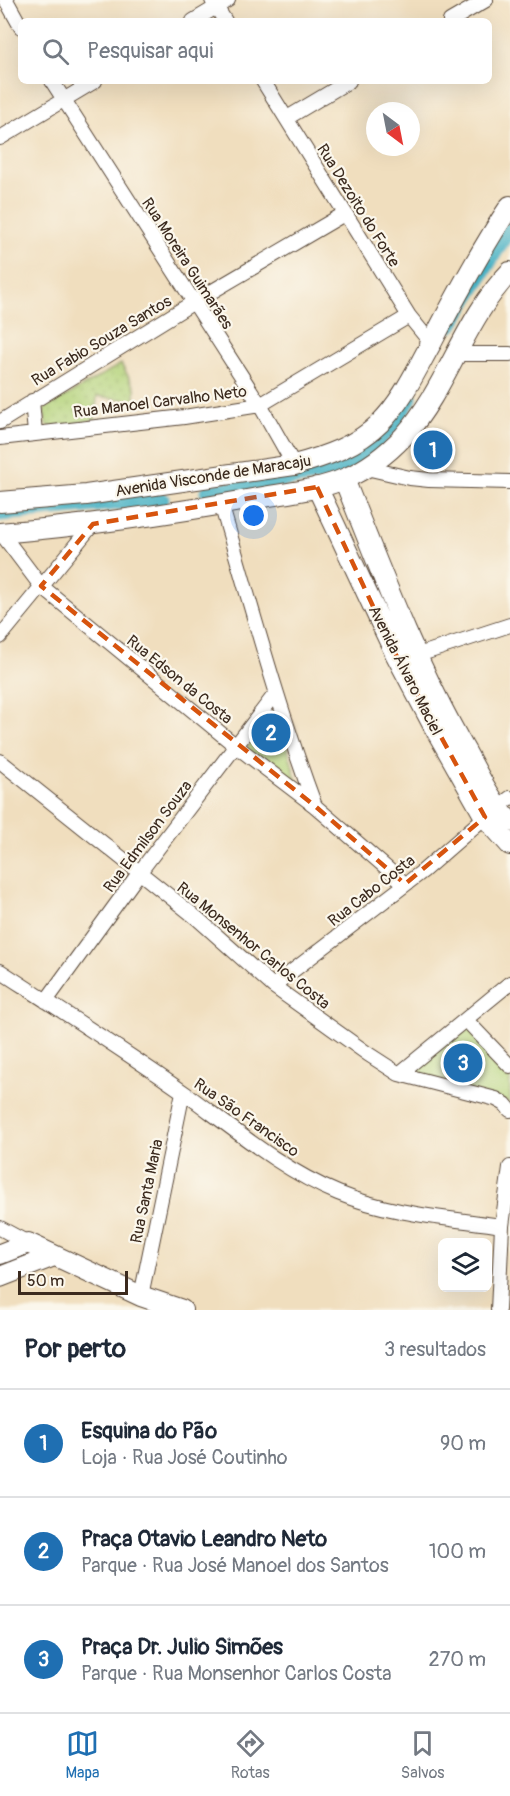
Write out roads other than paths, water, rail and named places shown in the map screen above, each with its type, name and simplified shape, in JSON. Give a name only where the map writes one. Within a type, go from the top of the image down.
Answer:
[{"type":"main road","name":"Avenida Visconde de Maracaju","points":[[0,502],[86,495],[294,465],[323,457],[353,443],[381,423],[408,388],[431,343],[510,206]]},
{"type":"main road","name":"Avenida Visconde de Maracaju","points":[[1,533],[93,524],[317,487],[344,479],[366,468],[391,449],[416,421],[458,354],[481,310],[510,272]]},
{"type":"main road","name":"Avenida Álvaro Maciel","points":[[344,479],[415,656],[452,729],[501,811],[510,845]]},
{"type":"main road","points":[[188,481],[189,509]]},
{"type":"main road","name":"Avenida Álvaro Maciel","points":[[317,487],[395,652],[433,725],[501,811]]},
{"type":"main road","points":[[0,1254],[28,1243],[141,1296],[182,1310]]},
{"type":"main road","points":[[0,1277],[54,1256]]},
{"type":"street","points":[[6,0],[18,22]]},
{"type":"street","points":[[455,18],[486,0]]},
{"type":"street","points":[[197,18],[218,2],[224,18]]},
{"type":"street","name":"Rua Moreira Guimarães","points":[[54,84],[260,405],[294,465]]},
{"type":"street","points":[[0,138],[90,84]]},
{"type":"street","name":"Rua Dezoito do Forte","points":[[265,84],[344,214],[409,315],[431,343]]},
{"type":"street","points":[[287,118],[344,84]]},
{"type":"street","name":"Rua Fabio Souza Santos","points":[[0,422],[194,302],[344,214]]},
{"type":"street","name":"Rua Manoel Carvalho Neto","points":[[0,438],[184,417],[260,405],[409,315]]},
{"type":"street","points":[[458,354],[510,354]]},
{"type":"street","points":[[32,401],[35,433]]},
{"type":"street","points":[[366,468],[410,478],[510,482]]},
{"type":"street","points":[[221,504],[276,693],[315,806]]},
{"type":"street","points":[[0,637],[93,524]]},
{"type":"street","name":"Rua Edson da Costa","points":[[1,533],[41,586],[236,746],[315,806],[405,884]]},
{"type":"street","points":[[415,656],[510,625]]},
{"type":"street","name":"Rua Edmilson Souza","points":[[46,1000],[276,693]]},
{"type":"street","name":"Rua Monsenhor Carlos Costa","points":[[0,761],[198,920],[273,986],[399,1074],[495,1099],[505,1104],[510,1110]]},
{"type":"street","name":"Rua Cabo Costa","points":[[273,986],[501,811]]},
{"type":"street","name":"Rua São Francisco","points":[[0,971],[183,1092],[280,1162],[339,1193],[406,1212],[502,1226]]},
{"type":"street","points":[[399,1074],[510,983]]},
{"type":"street","points":[[466,1020],[510,1066]]},
{"type":"street","name":"Rua Santa Maria","points":[[141,1296],[183,1092]]},
{"type":"street","points":[[498,1310],[502,1226],[510,1167]]},
{"type":"street","points":[[0,1228],[28,1243]]},
{"type":"waterway","points":[[451,325],[510,228]]},
{"type":"waterway","points":[[207,492],[335,472],[371,448],[393,426],[410,398]]},
{"type":"waterway","points":[[0,514],[162,499]]},
{"type":"place","name":"Esquina do Pão","points":[[433,450]]},
{"type":"place","name":"Praça Otavio Leandro Neto","points":[[271,733]]},
{"type":"place","name":"Praça Dr. Julio Simões","points":[[463,1063]]}]
